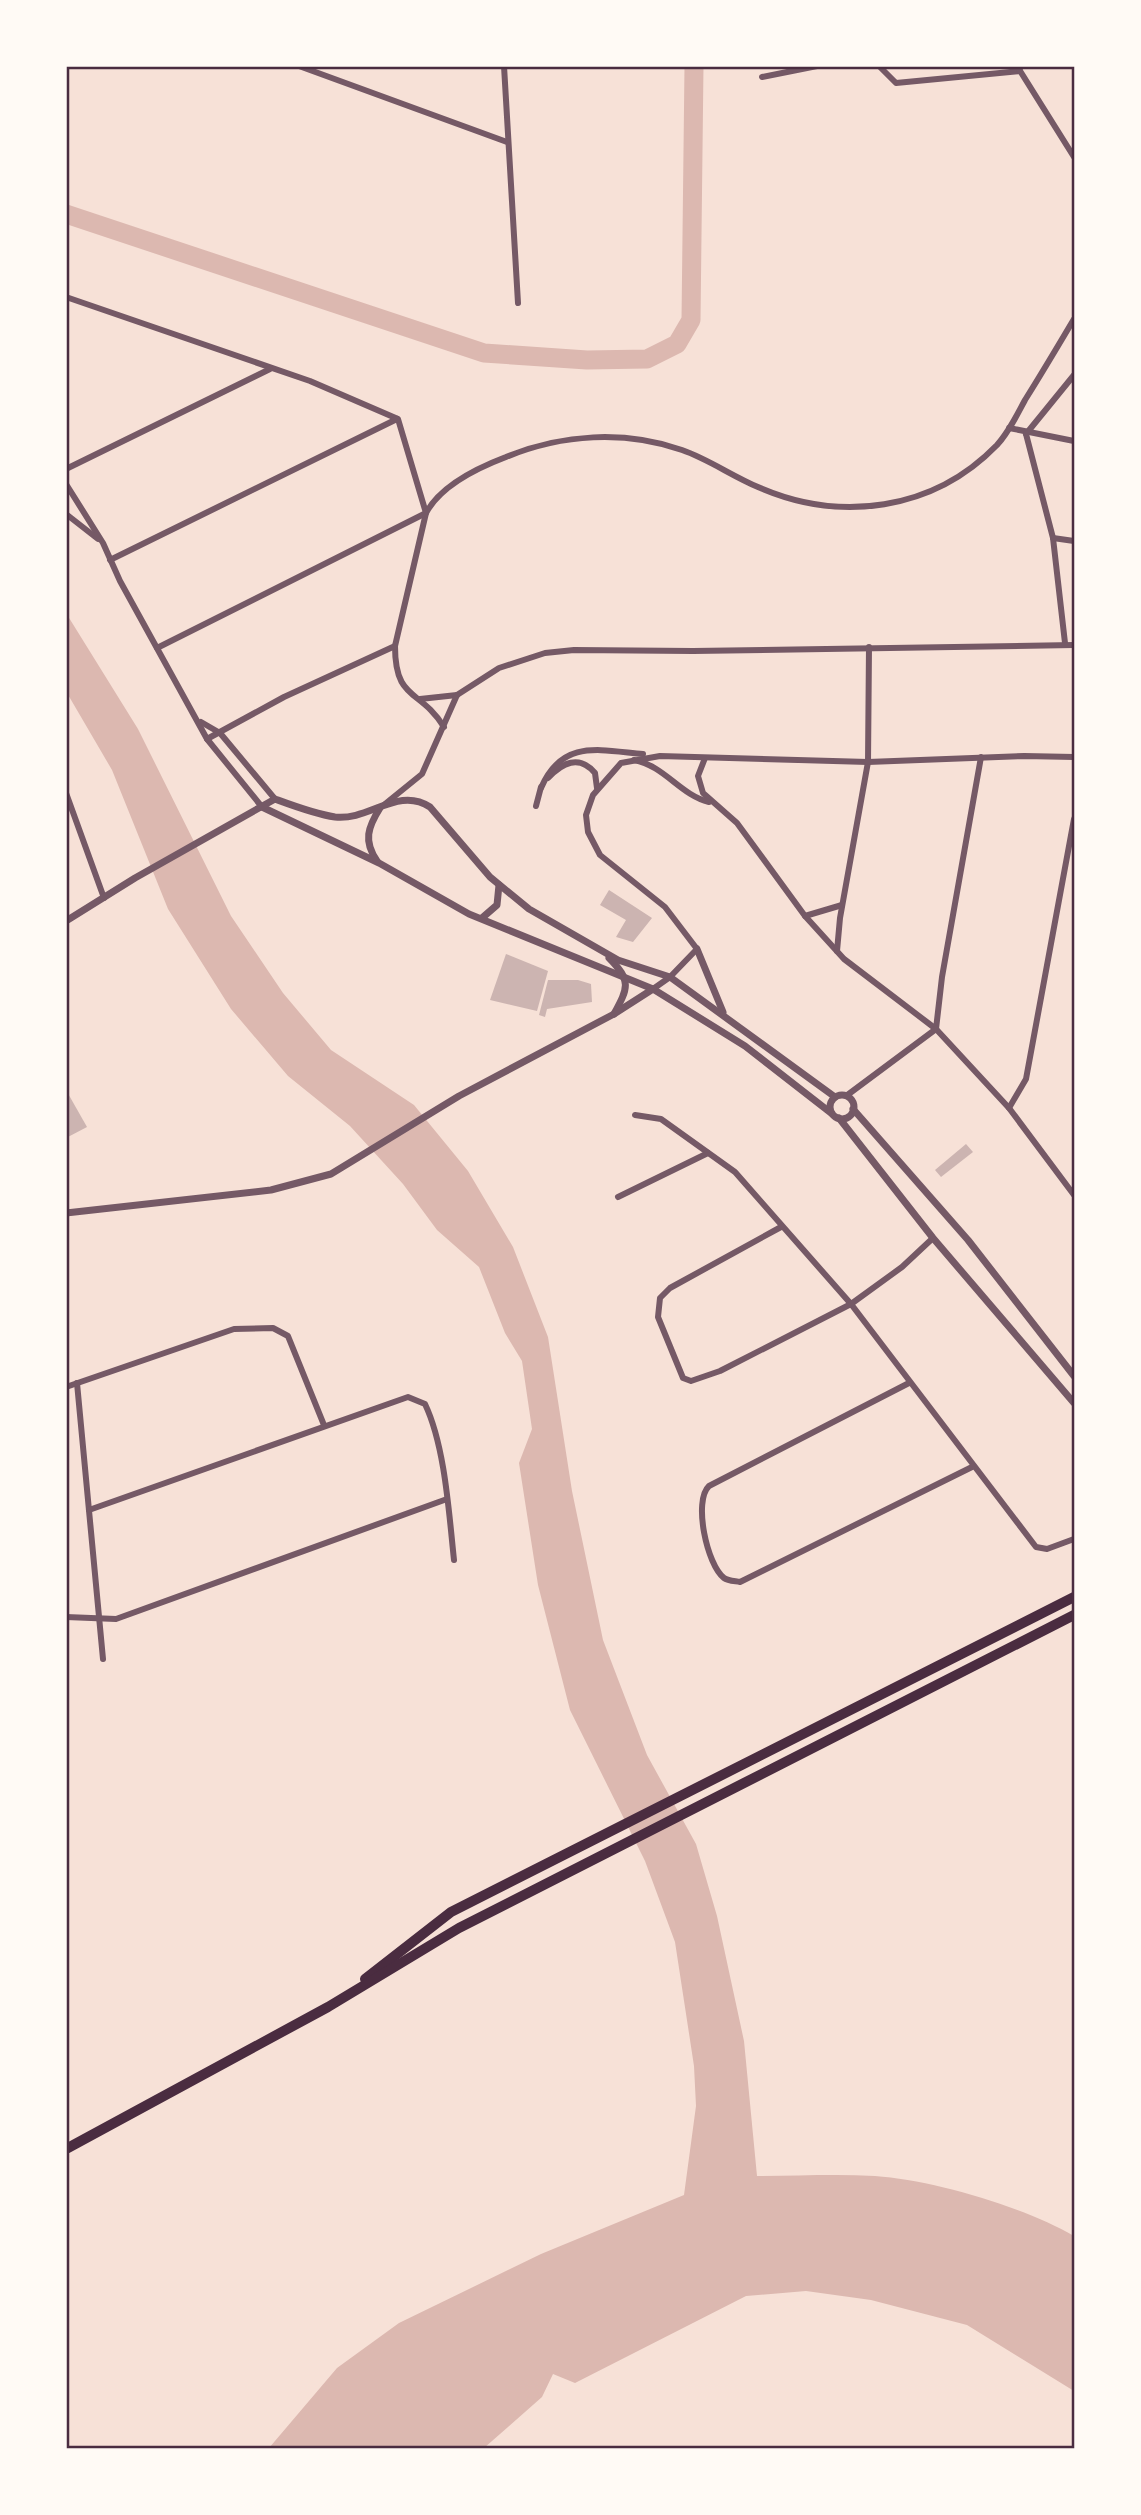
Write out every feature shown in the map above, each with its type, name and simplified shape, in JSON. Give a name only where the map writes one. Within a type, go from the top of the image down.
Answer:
[{"type":"highway","points":[[328,2007],[451,1912],[1074,1597]]},
{"type":"highway","points":[[66,2149],[328,2007],[459,1928],[1074,1615]]},
{"type":"street","points":[[299,66],[507,142]]},
{"type":"street","points":[[504,66],[517,303]]},
{"type":"street","points":[[762,77],[817,66]]},
{"type":"street","points":[[879,66],[896,83],[1018,69],[1074,157]]},
{"type":"street","points":[[66,297],[310,381],[398,419]]},
{"type":"street","points":[[443,727],[434,711],[401,684],[395,646],[426,513],[434,499],[477,468],[522,450],[592,435],[616,436],[683,450],[758,488],[787,498],[856,509],[877,508],[938,488],[970,468],[995,447],[1074,318]]},
{"type":"street","points":[[66,469],[270,369]]},
{"type":"street","points":[[1026,434],[1074,375]]},
{"type":"street","points":[[398,419],[426,513]]},
{"type":"street","points":[[110,560],[398,419]]},
{"type":"street","points":[[1009,428],[1026,434],[1074,441]]},
{"type":"street","points":[[1026,434],[1053,538],[1065,643]]},
{"type":"street","points":[[66,484],[103,543],[157,648],[201,722],[207,739],[262,807],[379,863],[482,918],[653,989],[745,1046],[835,1116],[933,1238],[1074,1403]]},
{"type":"street","points":[[157,648],[426,513]]},
{"type":"street","points":[[66,514],[103,543]]},
{"type":"street","points":[[1053,538],[1074,541]]},
{"type":"street","points":[[419,699],[457,695],[499,668],[545,653],[573,650],[1074,645]]},
{"type":"street","points":[[207,739],[284,697],[395,646]]},
{"type":"street","points":[[837,951],[842,905],[869,762],[869,648]]},
{"type":"street","points":[[379,863],[370,850],[367,835],[380,808],[422,774],[457,695]]},
{"type":"street","points":[[201,722],[220,733],[275,799],[334,817],[380,808],[401,799],[420,800],[430,807],[471,858],[499,885],[542,918],[634,967],[670,977],[724,1013],[835,1097],[846,1096],[936,1029],[942,977],[981,757]]},
{"type":"street","points":[[536,806],[541,788],[554,764],[580,751],[705,758],[869,762],[981,757],[1074,757]]},
{"type":"street","points":[[660,756],[629,759],[597,788],[589,805],[586,825],[594,848],[609,864],[665,907],[697,949],[724,1013]]},
{"type":"street","points":[[705,758],[698,782],[710,802]]},
{"type":"street","points":[[629,759],[661,770],[696,797],[710,802],[737,823],[805,916],[837,951],[936,1029],[1009,1108],[1074,1195]]},
{"type":"street","points":[[541,788],[555,771],[575,761],[591,768],[596,777],[597,788]]},
{"type":"street","points":[[66,793],[104,898]]},
{"type":"street","points":[[66,921],[135,878],[275,799]]},
{"type":"street","points":[[1009,1108],[1026,1079],[1074,819]]},
{"type":"street","points":[[482,918],[497,905],[499,885]]},
{"type":"street","points":[[805,916],[842,905]]},
{"type":"street","points":[[66,1213],[281,1188],[331,1174],[459,1096],[614,1014],[670,977],[697,949]]},
{"type":"street","points":[[601,950],[625,979],[627,990],[614,1014]]},
{"type":"street","points":[[846,1096],[852,1101],[853,1109],[968,1240],[1074,1376]]},
{"type":"street","points":[[835,1097],[830,1104],[835,1116]]},
{"type":"street","points":[[835,1116],[849,1116],[853,1109]]},
{"type":"street","points":[[635,1115],[661,1119],[735,1172],[851,1304],[972,1467],[1036,1547],[1047,1549],[1074,1539]]},
{"type":"street","points":[[618,1197],[708,1153]]},
{"type":"street","points":[[781,1227],[670,1288],[660,1298],[657,1317],[680,1374],[691,1381],[720,1371],[851,1304],[902,1267],[933,1238]]},
{"type":"street","points":[[66,1387],[234,1329],[273,1328],[288,1336],[324,1425]]},
{"type":"street","points":[[77,1383],[103,1659]]},
{"type":"street","points":[[909,1383],[709,1486],[703,1492],[700,1507],[707,1541],[718,1571],[725,1579],[740,1582],[972,1467]]},
{"type":"street","points":[[89,1510],[403,1397],[422,1401],[433,1427],[447,1499],[454,1560]]},
{"type":"street","points":[[66,1616],[116,1619],[447,1499]]},
{"type":"shaded area","points":[[66,613],[138,729],[231,916],[283,993],[331,1050],[414,1105],[468,1171],[513,1247],[548,1337],[572,1491],[603,1640],[647,1755],[696,1844],[717,1916],[744,2041],[757,2176],[875,2176],[924,2183],[1004,2205],[1074,2236],[1074,2391],[967,2325],[871,2300],[806,2291],[746,2296],[575,2383],[553,2374],[542,2397],[484,2448],[269,2448],[337,2368],[399,2323],[541,2254],[684,2195],[696,2106],[694,2066],[675,1942],[645,1861],[570,1710],[538,1585],[519,1463],[532,1429],[522,1361],[505,1333],[479,1267],[437,1230],[403,1184],[350,1126],[288,1076],[231,1009],[168,909],[112,770],[67,693]]},
{"type":"building","points":[[609,890],[652,918],[633,942],[616,937],[626,920],[600,905]]},
{"type":"building","points":[[506,954],[548,971],[537,1011],[490,1000]]},
{"type":"building","points":[[548,980],[578,980],[591,984],[592,1002],[547,1009],[545,1017],[539,1015]]},
{"type":"building","points":[[66,1090],[87,1127],[66,1138]]},
{"type":"building","points":[[966,1144],[973,1152],[941,1177],[935,1170]]},
{"type":"waterway","points":[[66,214],[484,353],[587,360],[647,359],[677,344],[691,320],[694,66]]}]
